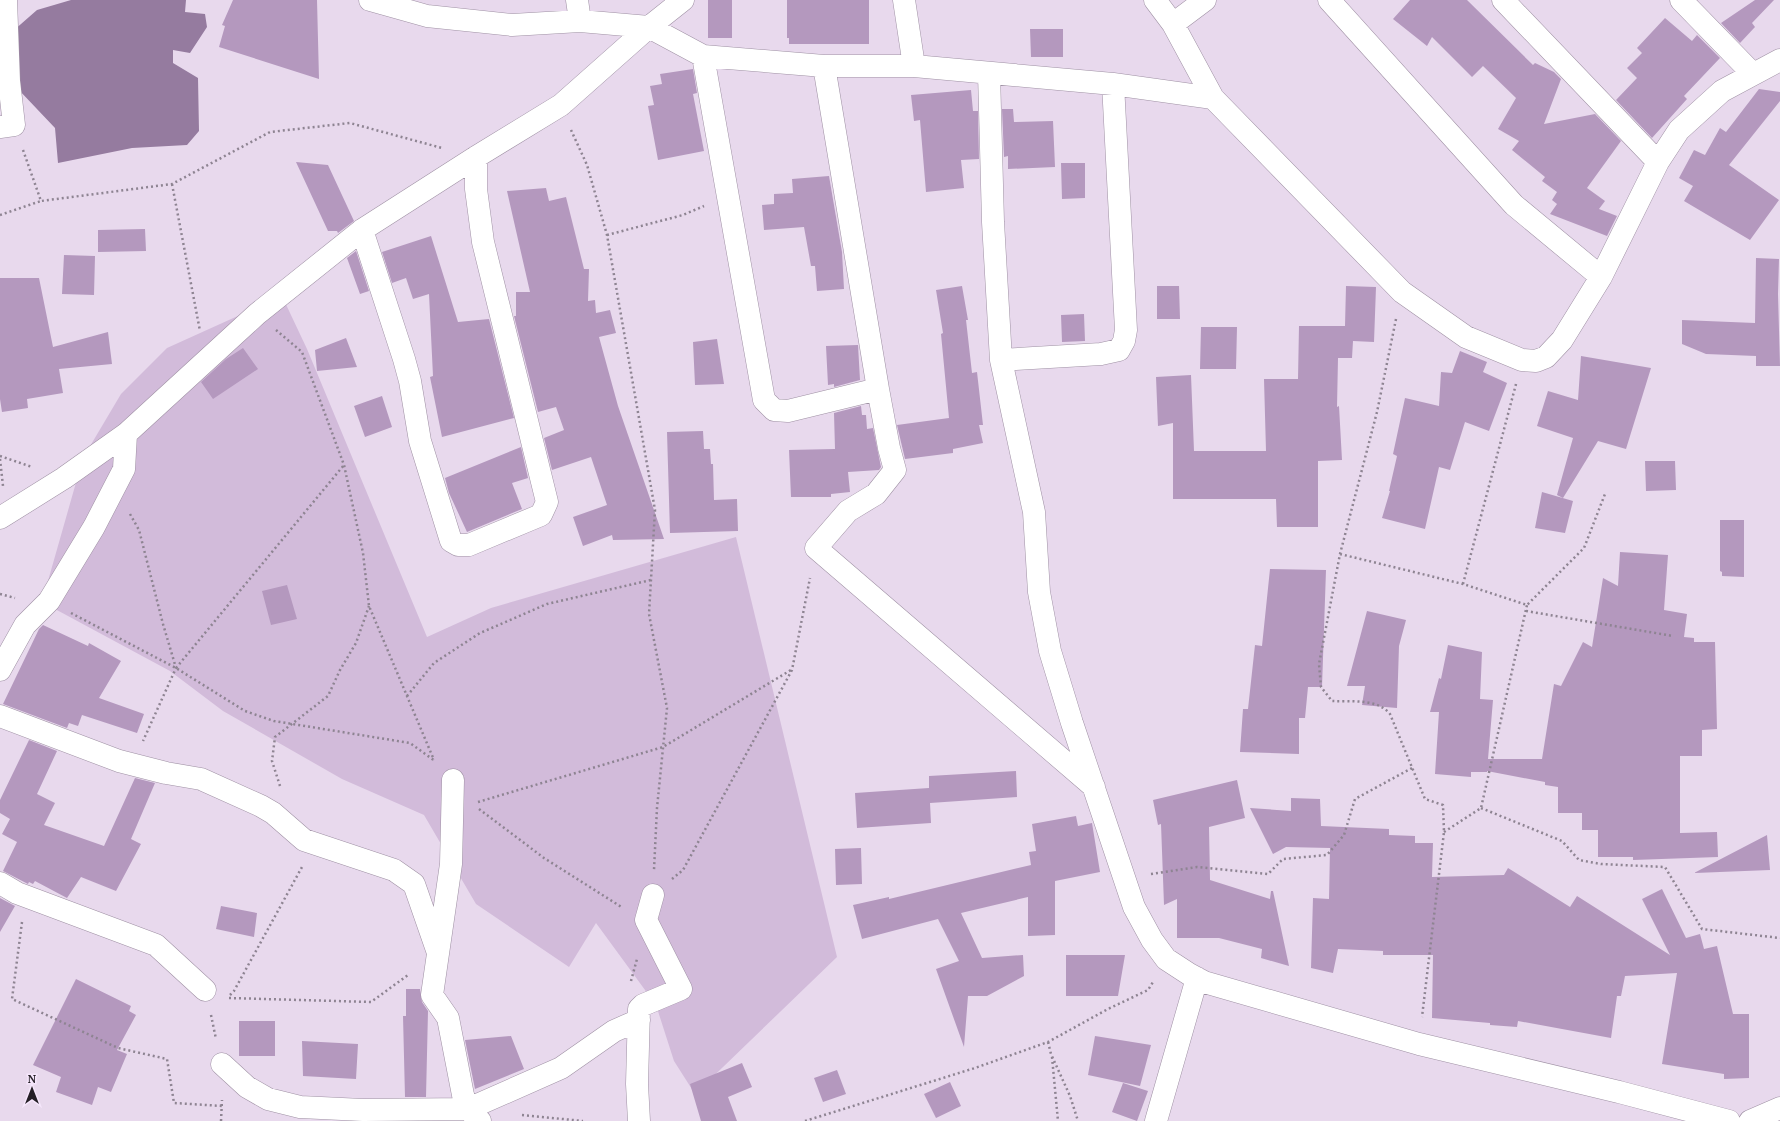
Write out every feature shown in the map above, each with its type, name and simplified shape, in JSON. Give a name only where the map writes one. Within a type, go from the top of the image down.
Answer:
[{"type":"street","points":[[6,0],[4,81],[7,126]]},
{"type":"street","points":[[370,0],[428,16],[504,24],[579,10],[649,28],[702,56],[824,66],[914,66],[1113,84],[1213,98]]},
{"type":"street","points":[[0,518],[64,478],[126,434],[257,314],[362,230],[561,105],[649,28],[684,0]]},
{"type":"street","points":[[904,0],[914,66]]},
{"type":"street","points":[[1155,0],[1173,24],[1213,98],[1402,292],[1466,337],[1522,360],[1536,361],[1546,357],[1562,340],[1601,277],[1658,162],[1679,130],[1722,91],[1780,60]]},
{"type":"street","points":[[1173,24],[1205,0]]},
{"type":"street","points":[[1329,0],[1514,205],[1601,277]]},
{"type":"street","points":[[1503,0],[1658,162]]},
{"type":"street","points":[[1681,0],[1753,74]]},
{"type":"street","points":[[702,56],[764,400],[774,410],[788,411],[878,389]]},
{"type":"street","points":[[824,66],[878,389],[889,448],[895,470],[876,494],[848,511],[816,548],[1094,787]]},
{"type":"street","points":[[989,73],[993,222],[1001,360],[1034,512],[1039,592],[1050,651],[1072,723],[1134,906],[1152,940],[1166,959],[1204,982],[1419,1044],[1619,1092],[1729,1121]]},
{"type":"street","points":[[1001,360],[1101,354],[1119,350],[1124,341],[1126,330],[1113,84]]},
{"type":"street","points":[[362,230],[404,359],[410,381],[420,441],[451,541],[458,545],[470,545],[541,515],[546,502],[483,242],[476,189],[476,157]]},
{"type":"street","points":[[0,670],[25,625],[49,601],[94,527],[124,469],[126,434]]},
{"type":"street","points":[[0,716],[119,761],[166,773],[201,779],[261,806],[304,840],[394,870],[414,884],[438,953]]},
{"type":"street","points":[[453,780],[451,864],[432,995],[448,1018],[463,1095],[474,1115]]},
{"type":"street","points":[[0,884],[25,896],[156,946],[205,990]]},
{"type":"street","points":[[639,1121],[637,1084],[640,1009],[643,1005],[681,989],[646,920],[654,895]]},
{"type":"street","points":[[1156,1121],[1197,978]]},
{"type":"street","points":[[222,1064],[247,1087],[268,1099],[300,1107],[474,1115],[561,1068],[614,1031],[639,1020]]},
{"type":"street","points":[[1750,1121],[1780,1108]]},
{"type":"path","points":[[561,105],[587,165],[607,236],[655,510],[649,614],[667,708],[657,808],[654,895]]},
{"type":"path","points":[[0,215],[41,201],[172,184],[270,132],[350,123],[476,157]]},
{"type":"path","points":[[7,126],[41,201]]},
{"type":"path","points":[[172,184],[206,361]]},
{"type":"path","points":[[607,236],[683,215],[726,195]]},
{"type":"path","points":[[1402,292],[1377,412],[1340,554],[1319,664],[1321,687],[1332,701],[1373,703],[1385,707],[1390,714],[1424,799],[1443,805],[1444,832],[1419,1044]]},
{"type":"path","points":[[257,314],[302,352],[344,465],[364,553],[369,606],[434,761]]},
{"type":"path","points":[[1463,584],[1522,360]]},
{"type":"path","points":[[133,764],[176,668],[344,465]]},
{"type":"path","points":[[114,486],[139,530],[176,668]]},
{"type":"path","points":[[1444,832],[1481,808],[1527,606],[1584,548],[1605,494]]},
{"type":"path","points":[[654,895],[683,870],[792,670],[816,548]]},
{"type":"path","points":[[1340,554],[1463,584],[1527,606]]},
{"type":"path","points":[[407,696],[434,663],[480,633],[546,604],[651,580]]},
{"type":"path","points":[[0,594],[17,599],[49,601],[176,668],[245,711],[274,721],[410,743],[434,761],[453,780],[471,804],[544,858],[610,901],[646,920],[630,986]]},
{"type":"path","points":[[281,790],[272,761],[275,736],[328,696],[340,670],[356,643],[369,606]]},
{"type":"path","points":[[1526,611],[1673,636]]},
{"type":"path","points":[[471,804],[663,748],[792,670]]},
{"type":"path","points":[[1125,878],[1197,867],[1268,874],[1283,859],[1327,855],[1344,835],[1355,799],[1412,768]]},
{"type":"path","points":[[1481,808],[1562,842],[1579,860],[1601,864],[1665,867],[1702,929],[1780,938]]},
{"type":"path","points":[[224,1002],[234,991],[314,844]]},
{"type":"path","points":[[25,896],[12,999],[118,1048],[167,1058],[174,1103],[222,1106]]},
{"type":"path","points":[[228,998],[371,1002],[438,953]]},
{"type":"path","points":[[805,1121],[975,1068],[1048,1042],[1108,1009],[1148,990],[1166,959]]},
{"type":"path","points":[[211,1016],[215,1011]]},
{"type":"path","points":[[1048,1042],[1051,1054],[1058,1121]]},
{"type":"path","points":[[1051,1054],[1070,1096],[1078,1121]]},
{"type":"path","points":[[522,1114],[583,1121]]},
{"type":"shaded area","points":[[71,0],[186,0],[185,12],[205,14],[207,27],[190,53],[173,50],[173,63],[198,78],[199,131],[187,145],[132,148],[58,163],[55,128],[18,89],[13,31],[37,10]]},
{"type":"shaded area","points":[[282,296],[307,349],[427,637],[491,608],[736,537],[837,957],[695,1094],[674,1061],[656,1005],[596,923],[569,967],[476,904],[424,815],[342,779],[223,711],[170,671],[42,602],[83,458],[121,394],[167,348]]},
{"type":"building","points":[[233,0],[317,0],[319,79],[219,47],[225,26],[222,25]]},
{"type":"building","points":[[708,0],[732,0],[732,38],[708,38]]},
{"type":"building","points":[[787,0],[869,0],[869,44],[789,44],[789,38],[787,38]]},
{"type":"building","points":[[1410,0],[1467,0],[1533,65],[1535,63],[1554,72],[1561,79],[1544,124],[1595,114],[1621,141],[1587,188],[1605,201],[1599,209],[1617,216],[1607,236],[1550,214],[1557,204],[1552,200],[1557,192],[1542,181],[1545,177],[1512,150],[1519,141],[1498,129],[1516,98],[1483,66],[1472,77],[1432,37],[1427,46],[1393,19]]},
{"type":"building","points":[[1755,0],[1774,0],[1752,23],[1755,27],[1740,43],[1721,23]]},
{"type":"building","points":[[1665,18],[1692,41],[1697,35],[1720,58],[1684,96],[1687,99],[1652,138],[1616,100],[1637,78],[1627,68],[1642,53],[1637,48]]},
{"type":"building","points":[[1030,29],[1063,29],[1063,57],[1031,57]]},
{"type":"building","points":[[693,69],[697,93],[693,94],[704,151],[658,160],[648,106],[654,105],[650,86],[662,84],[660,74]]},
{"type":"building","points":[[1759,89],[1780,92],[1780,101],[1729,165],[1779,200],[1750,240],[1684,201],[1693,186],[1679,178],[1694,150],[1705,155],[1720,128],[1726,132]]},
{"type":"building","points":[[971,90],[973,111],[978,111],[979,159],[961,160],[964,188],[926,192],[920,120],[914,121],[911,95]]},
{"type":"building","points":[[1002,109],[1013,109],[1014,122],[1053,121],[1055,167],[1008,169],[1008,156],[1004,157]]},
{"type":"building","points":[[296,162],[328,165],[354,221],[338,233],[337,231],[328,231]]},
{"type":"building","points":[[1061,163],[1085,163],[1085,198],[1062,199]]},
{"type":"building","points":[[829,176],[842,252],[844,289],[817,291],[815,266],[811,266],[804,227],[764,230],[762,205],[774,204],[774,194],[793,193],[792,179]]},
{"type":"building","points":[[546,188],[549,201],[566,197],[584,269],[589,269],[588,301],[595,300],[596,313],[610,310],[616,333],[599,337],[618,406],[664,539],[613,540],[612,535],[583,546],[573,517],[607,505],[591,457],[552,470],[544,438],[564,430],[556,407],[538,412],[514,316],[516,316],[516,292],[530,292],[507,191]]},
{"type":"building","points":[[145,229],[146,251],[98,252],[98,230]]},
{"type":"building","points":[[431,236],[458,322],[489,319],[514,418],[442,437],[430,377],[433,376],[429,294],[413,299],[406,278],[392,283],[382,252]]},
{"type":"building","points":[[356,251],[369,291],[360,294],[347,258]]},
{"type":"building","points":[[64,255],[95,256],[94,295],[62,294]]},
{"type":"building","points":[[1756,258],[1779,259],[1778,294],[1780,366],[1756,366],[1756,356],[1706,354],[1682,344],[1682,320],[1755,323]]},
{"type":"building","points":[[0,278],[39,278],[53,347],[108,332],[112,364],[59,369],[63,393],[27,399],[28,408],[2,412],[0,399]]},
{"type":"building","points":[[962,286],[968,320],[966,320],[972,373],[977,372],[983,425],[979,425],[983,443],[953,449],[953,453],[905,459],[897,425],[949,418],[941,334],[943,333],[936,290]]},
{"type":"building","points":[[1157,286],[1179,286],[1180,319],[1157,319]]},
{"type":"building","points":[[1346,286],[1376,287],[1374,342],[1353,341],[1352,358],[1338,358],[1337,407],[1339,406],[1342,460],[1318,461],[1318,527],[1277,527],[1276,499],[1173,499],[1173,423],[1158,426],[1156,377],[1191,375],[1194,451],[1266,451],[1264,379],[1298,379],[1299,326],[1345,326]]},
{"type":"building","points":[[1084,314],[1085,341],[1062,342],[1061,315]]},
{"type":"building","points":[[1201,327],[1237,327],[1236,369],[1200,369]]},
{"type":"building","points":[[346,338],[357,367],[317,371],[315,350]]},
{"type":"building","points":[[717,339],[724,384],[695,385],[693,342]]},
{"type":"building","points":[[858,345],[860,380],[834,387],[834,384],[828,385],[826,346]]},
{"type":"building","points":[[243,348],[258,369],[213,399],[201,382],[226,359]]},
{"type":"building","points":[[1460,351],[1487,362],[1483,372],[1507,383],[1489,431],[1465,422],[1450,470],[1439,467],[1425,529],[1382,518],[1390,491],[1397,456],[1393,454],[1405,398],[1439,406],[1441,372],[1452,373]]},
{"type":"building","points":[[1581,356],[1651,368],[1626,449],[1598,441],[1563,498],[1557,495],[1573,438],[1537,426],[1548,391],[1578,400]]},
{"type":"building","points":[[382,396],[392,427],[365,437],[354,406]]},
{"type":"building","points":[[861,406],[862,415],[866,415],[867,429],[873,428],[881,467],[879,470],[848,472],[850,492],[831,494],[831,497],[791,497],[789,450],[835,449],[834,413]]},
{"type":"building","points":[[703,431],[704,449],[710,449],[711,464],[713,464],[714,500],[737,499],[738,531],[670,533],[667,432]]},
{"type":"building","points":[[521,447],[528,478],[512,483],[522,509],[467,532],[449,493],[445,478]]},
{"type":"building","points":[[1645,461],[1675,461],[1676,490],[1646,491]]},
{"type":"building","points":[[1542,492],[1573,501],[1565,533],[1535,528]]},
{"type":"building","points":[[1720,520],[1744,520],[1744,577],[1722,576],[1722,572],[1720,571]]},
{"type":"building","points":[[1620,552],[1668,555],[1664,610],[1687,614],[1684,637],[1694,638],[1694,642],[1715,642],[1717,729],[1702,730],[1702,756],[1680,756],[1680,833],[1717,832],[1718,857],[1633,860],[1633,857],[1598,857],[1598,830],[1582,830],[1582,813],[1558,813],[1558,787],[1545,785],[1545,782],[1487,771],[1471,772],[1471,777],[1435,774],[1439,712],[1430,712],[1439,678],[1441,679],[1448,645],[1482,652],[1480,699],[1493,700],[1488,759],[1542,759],[1554,684],[1561,686],[1583,642],[1592,647],[1603,578],[1618,586]]},
{"type":"building","points":[[1270,569],[1326,570],[1322,687],[1308,687],[1305,718],[1299,718],[1299,754],[1240,752],[1243,709],[1248,709],[1255,645],[1262,646]]},
{"type":"building","points":[[287,585],[297,619],[271,625],[262,591]]},
{"type":"building","points":[[1367,611],[1406,620],[1399,646],[1397,708],[1362,705],[1365,686],[1347,686]]},
{"type":"building","points":[[43,625],[88,646],[89,643],[121,661],[99,698],[144,714],[137,733],[82,715],[78,726],[69,723],[67,728],[3,704],[39,629]]},
{"type":"building","points":[[29,740],[57,751],[37,794],[55,803],[44,825],[104,846],[135,778],[155,783],[131,839],[141,844],[116,891],[81,877],[67,898],[35,881],[33,884],[29,882],[28,884],[3,871],[17,842],[2,834],[10,819],[0,813],[0,800]]},
{"type":"building","points":[[1016,771],[1017,797],[930,803],[931,823],[857,828],[855,793],[929,788],[929,776]]},
{"type":"building","points":[[1237,780],[1245,818],[1209,827],[1210,880],[1270,899],[1271,891],[1273,891],[1289,966],[1261,958],[1262,949],[1219,938],[1177,938],[1177,899],[1164,905],[1161,824],[1158,825],[1153,800]]},
{"type":"building","points":[[1291,798],[1320,799],[1321,826],[1389,829],[1389,835],[1415,836],[1415,843],[1433,843],[1432,877],[1504,875],[1508,868],[1570,907],[1577,896],[1670,955],[1642,899],[1662,889],[1686,938],[1700,934],[1704,949],[1717,946],[1733,1014],[1749,1014],[1749,1078],[1724,1079],[1724,1074],[1662,1064],[1677,973],[1625,976],[1621,996],[1617,996],[1611,1038],[1518,1021],[1517,1027],[1432,1018],[1433,955],[1383,955],[1383,951],[1338,949],[1333,973],[1311,968],[1313,898],[1329,899],[1330,848],[1286,847],[1273,854],[1250,808],[1291,811]]},
{"type":"building","points":[[1076,816],[1078,826],[1092,823],[1100,872],[1055,881],[1055,935],[1028,936],[1028,897],[961,913],[982,958],[1023,955],[1024,976],[987,996],[968,996],[964,1047],[936,969],[959,961],[938,919],[862,939],[853,905],[889,897],[889,899],[1031,865],[1029,852],[1036,851],[1032,824]]},
{"type":"building","points":[[1767,835],[1770,870],[1694,873]]},
{"type":"building","points":[[861,848],[862,884],[836,885],[835,849]]},
{"type":"building","points":[[0,898],[15,906],[0,932]]},
{"type":"building","points":[[221,906],[257,913],[254,937],[216,929]]},
{"type":"building","points":[[1066,955],[1125,955],[1118,996],[1066,996]]},
{"type":"building","points":[[76,979],[131,1006],[129,1011],[136,1015],[117,1050],[127,1054],[111,1092],[98,1087],[92,1105],[56,1092],[61,1077],[33,1065]]},
{"type":"building","points":[[406,989],[420,989],[422,1002],[428,1011],[426,1097],[405,1097],[403,1016],[406,1016]]},
{"type":"building","points":[[239,1021],[275,1021],[275,1056],[239,1056]]},
{"type":"building","points":[[511,1036],[524,1069],[475,1089],[465,1040]]},
{"type":"building","points":[[1095,1036],[1151,1045],[1140,1086],[1088,1075]]},
{"type":"building","points":[[302,1041],[358,1044],[356,1079],[303,1076]]},
{"type":"building","points":[[742,1063],[752,1087],[728,1097],[737,1121],[701,1121],[690,1084]]},
{"type":"building","points":[[837,1070],[846,1094],[823,1102],[814,1078]]},
{"type":"building","points":[[950,1082],[961,1106],[936,1118],[924,1094]]},
{"type":"building","points":[[1123,1083],[1148,1091],[1137,1121],[1112,1112]]}]
